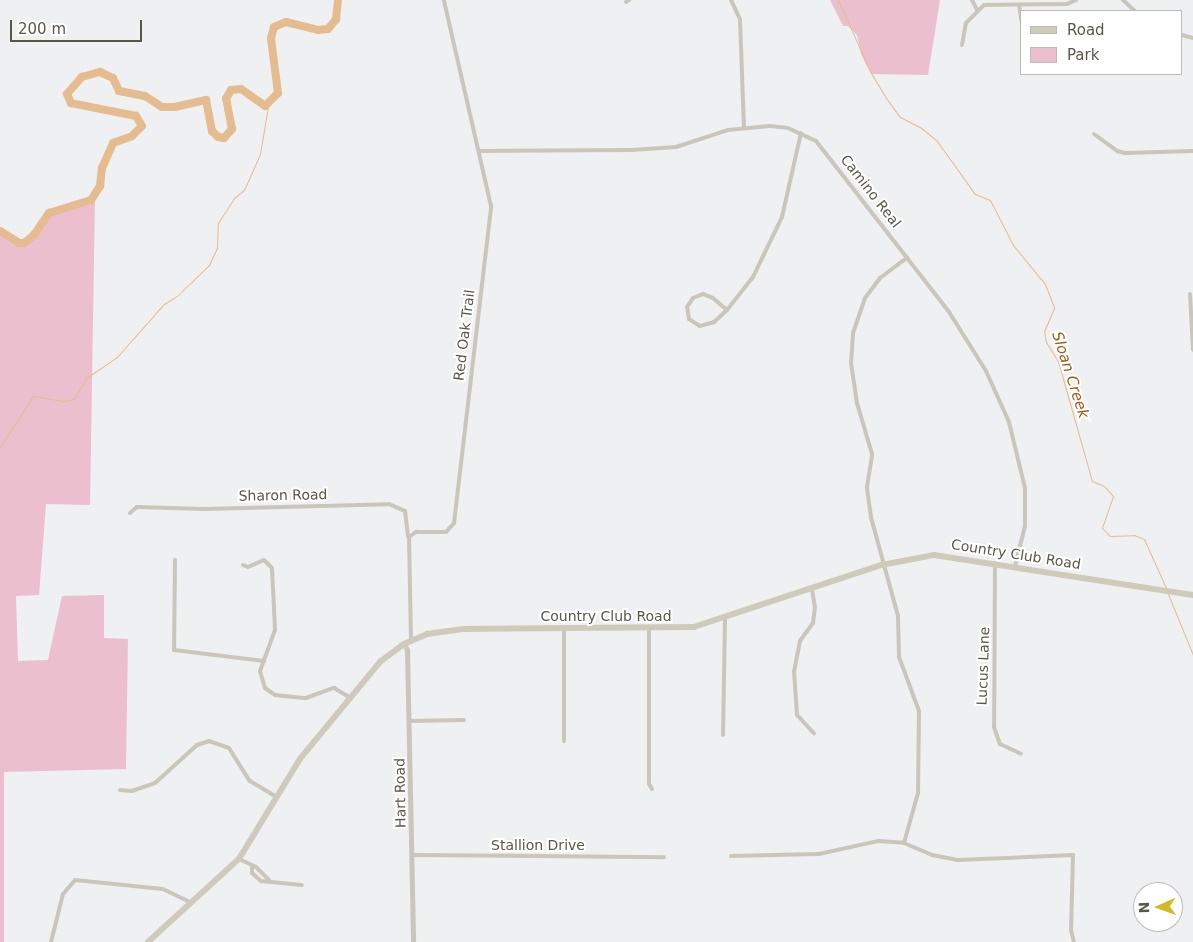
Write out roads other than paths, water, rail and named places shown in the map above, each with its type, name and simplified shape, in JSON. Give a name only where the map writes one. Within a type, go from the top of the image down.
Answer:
[{"type":"main road","name":"Country Club Road","points":[[148,942],[239,859],[300,759],[349,697],[380,662],[411,640],[442,631],[463,629],[650,629],[694,627],[725,619],[882,565],[934,555],[1016,566],[1193,595]]},
{"type":"street","name":"Red Oak Trail","points":[[408,542],[414,532],[446,532],[454,522],[491,210],[480,150],[444,0]]},
{"type":"street","points":[[731,0],[740,18],[744,128]]},
{"type":"street","points":[[972,0],[977,10]]},
{"type":"street","points":[[962,45],[966,22],[984,5],[1067,4],[1076,0]]},
{"type":"street","points":[[1020,5],[1020,10]]},
{"type":"street","name":"Camino Real","points":[[480,150],[632,150],[676,147],[728,130],[744,128],[782,127],[801,133],[816,141],[964,334],[986,371],[1009,422],[1025,488],[1025,526],[1016,566]]},
{"type":"street","points":[[727,310],[713,298],[703,294],[697,296],[687,306],[689,319],[700,326],[714,322],[727,310],[753,277],[782,217],[801,133]]},
{"type":"street","points":[[1094,134],[1117,151],[1125,153],[1193,151]]},
{"type":"street","points":[[904,843],[918,793],[919,711],[899,657],[898,616],[882,565],[867,495],[872,454],[854,388],[852,346],[859,311],[866,298],[880,278],[907,258]]},
{"type":"street","points":[[1190,294],[1193,350]]},
{"type":"street","name":"Sharon Road","points":[[130,513],[134,508],[146,506],[208,509],[392,504],[406,513],[408,542]]},
{"type":"street","points":[[408,542],[411,640]]},
{"type":"street","points":[[175,560],[174,650],[264,661]]},
{"type":"street","points":[[243,565],[248,567],[264,560],[272,568],[274,630],[260,671],[262,683],[275,695],[312,698],[334,688],[349,697]]},
{"type":"street","name":"Lucus Lane","points":[[995,563],[994,727],[1000,744],[1021,754]]},
{"type":"street","points":[[812,589],[815,607],[813,623],[799,643],[795,658],[794,680],[797,715],[814,733]]},
{"type":"street","points":[[723,735],[725,619]]},
{"type":"street","points":[[564,629],[564,742]]},
{"type":"street","points":[[650,629],[649,784],[652,789]]},
{"type":"street","name":"Hart Road","points":[[404,644],[407,650],[410,721],[413,942]]},
{"type":"street","points":[[410,721],[464,720]]},
{"type":"street","points":[[120,790],[132,791],[155,783],[197,745],[209,741],[229,748],[250,781],[277,797]]},
{"type":"street","points":[[731,856],[818,854],[872,842],[904,843],[932,855],[958,860],[1073,855],[1070,930],[1074,942]]},
{"type":"street","name":"Stallion Drive","points":[[412,856],[664,857]]},
{"type":"street","points":[[239,859],[268,876],[268,880]]},
{"type":"street","points":[[252,867],[252,873],[261,880],[302,884]]},
{"type":"street","points":[[51,942],[63,894],[74,880],[163,889],[192,903]]},
{"type":"waterway","points":[[0,231],[19,243],[24,243],[34,235],[49,213],[91,200],[100,186],[102,168],[113,143],[132,136],[142,126],[136,116],[71,103],[67,94],[82,77],[100,72],[113,78],[119,91],[145,96],[162,107],[175,107],[206,100],[212,131],[218,137],[224,138],[232,129],[226,99],[231,90],[241,89],[265,106],[278,93],[271,38],[274,27],[286,22],[318,30],[328,29],[336,19],[338,0]]},
{"type":"waterway","name":"Sloan Creek","points":[[838,0],[871,73],[886,98],[900,117],[920,127],[937,141],[975,194],[990,200],[1013,245],[1045,284],[1054,308],[1044,331],[1046,342],[1058,361],[1092,481],[1104,486],[1113,496],[1102,528],[1110,536],[1134,535],[1144,539],[1166,588]]},
{"type":"waterway","points":[[0,447],[33,396],[63,401],[74,399],[86,378],[116,358],[164,304],[177,296],[209,265],[217,248],[218,223],[234,198],[244,190],[260,154],[268,106]]},
{"type":"waterway","name":"Sloan Creek","points":[[1168,594],[1193,655]]}]
